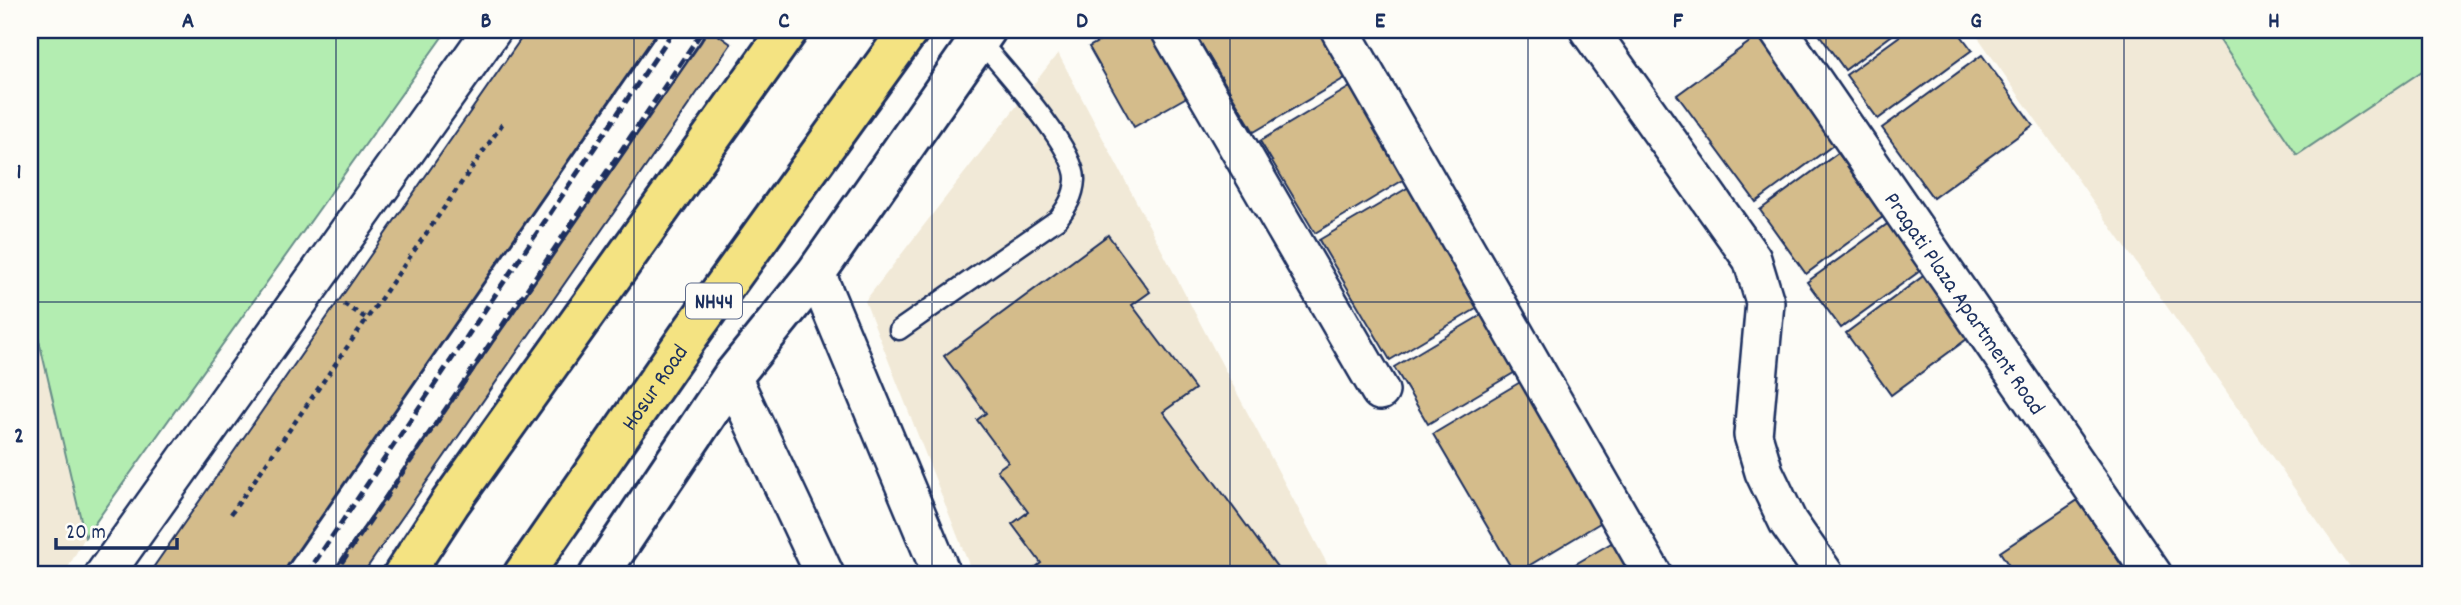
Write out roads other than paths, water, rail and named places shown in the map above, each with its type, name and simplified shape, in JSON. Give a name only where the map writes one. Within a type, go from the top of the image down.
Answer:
[{"type":"highway","points":[[403,575],[450,503],[788,30]]},
{"type":"highway","name":"Hosur Road","points":[[523,575],[690,334],[909,30]]},
{"type":"street","points":[[104,575],[492,30]]},
{"type":"street","points":[[306,575],[684,30]]},
{"type":"street","points":[[1170,30],[1380,391]]},
{"type":"street","points":[[1340,30],[1653,575]]},
{"type":"street","points":[[1588,30],[1752,259],[1765,302],[1753,435],[1764,472],[1788,522],[1825,575]]},
{"type":"street","name":"Pragati Plaza Apartment Road","points":[[1778,30],[2153,575]]},
{"type":"street","points":[[599,575],[732,377],[816,273],[982,35]]},
{"type":"street","points":[[816,273],[942,575]]},
{"type":"street","points":[[732,377],[825,575]]},
{"type":"lane","points":[[899,330],[1058,219],[1070,201],[1075,181],[1074,166],[1034,104],[982,35]]},
{"type":"railway","points":[[306,575],[674,30]]},
{"type":"railway","points":[[333,575],[703,30]]}]
